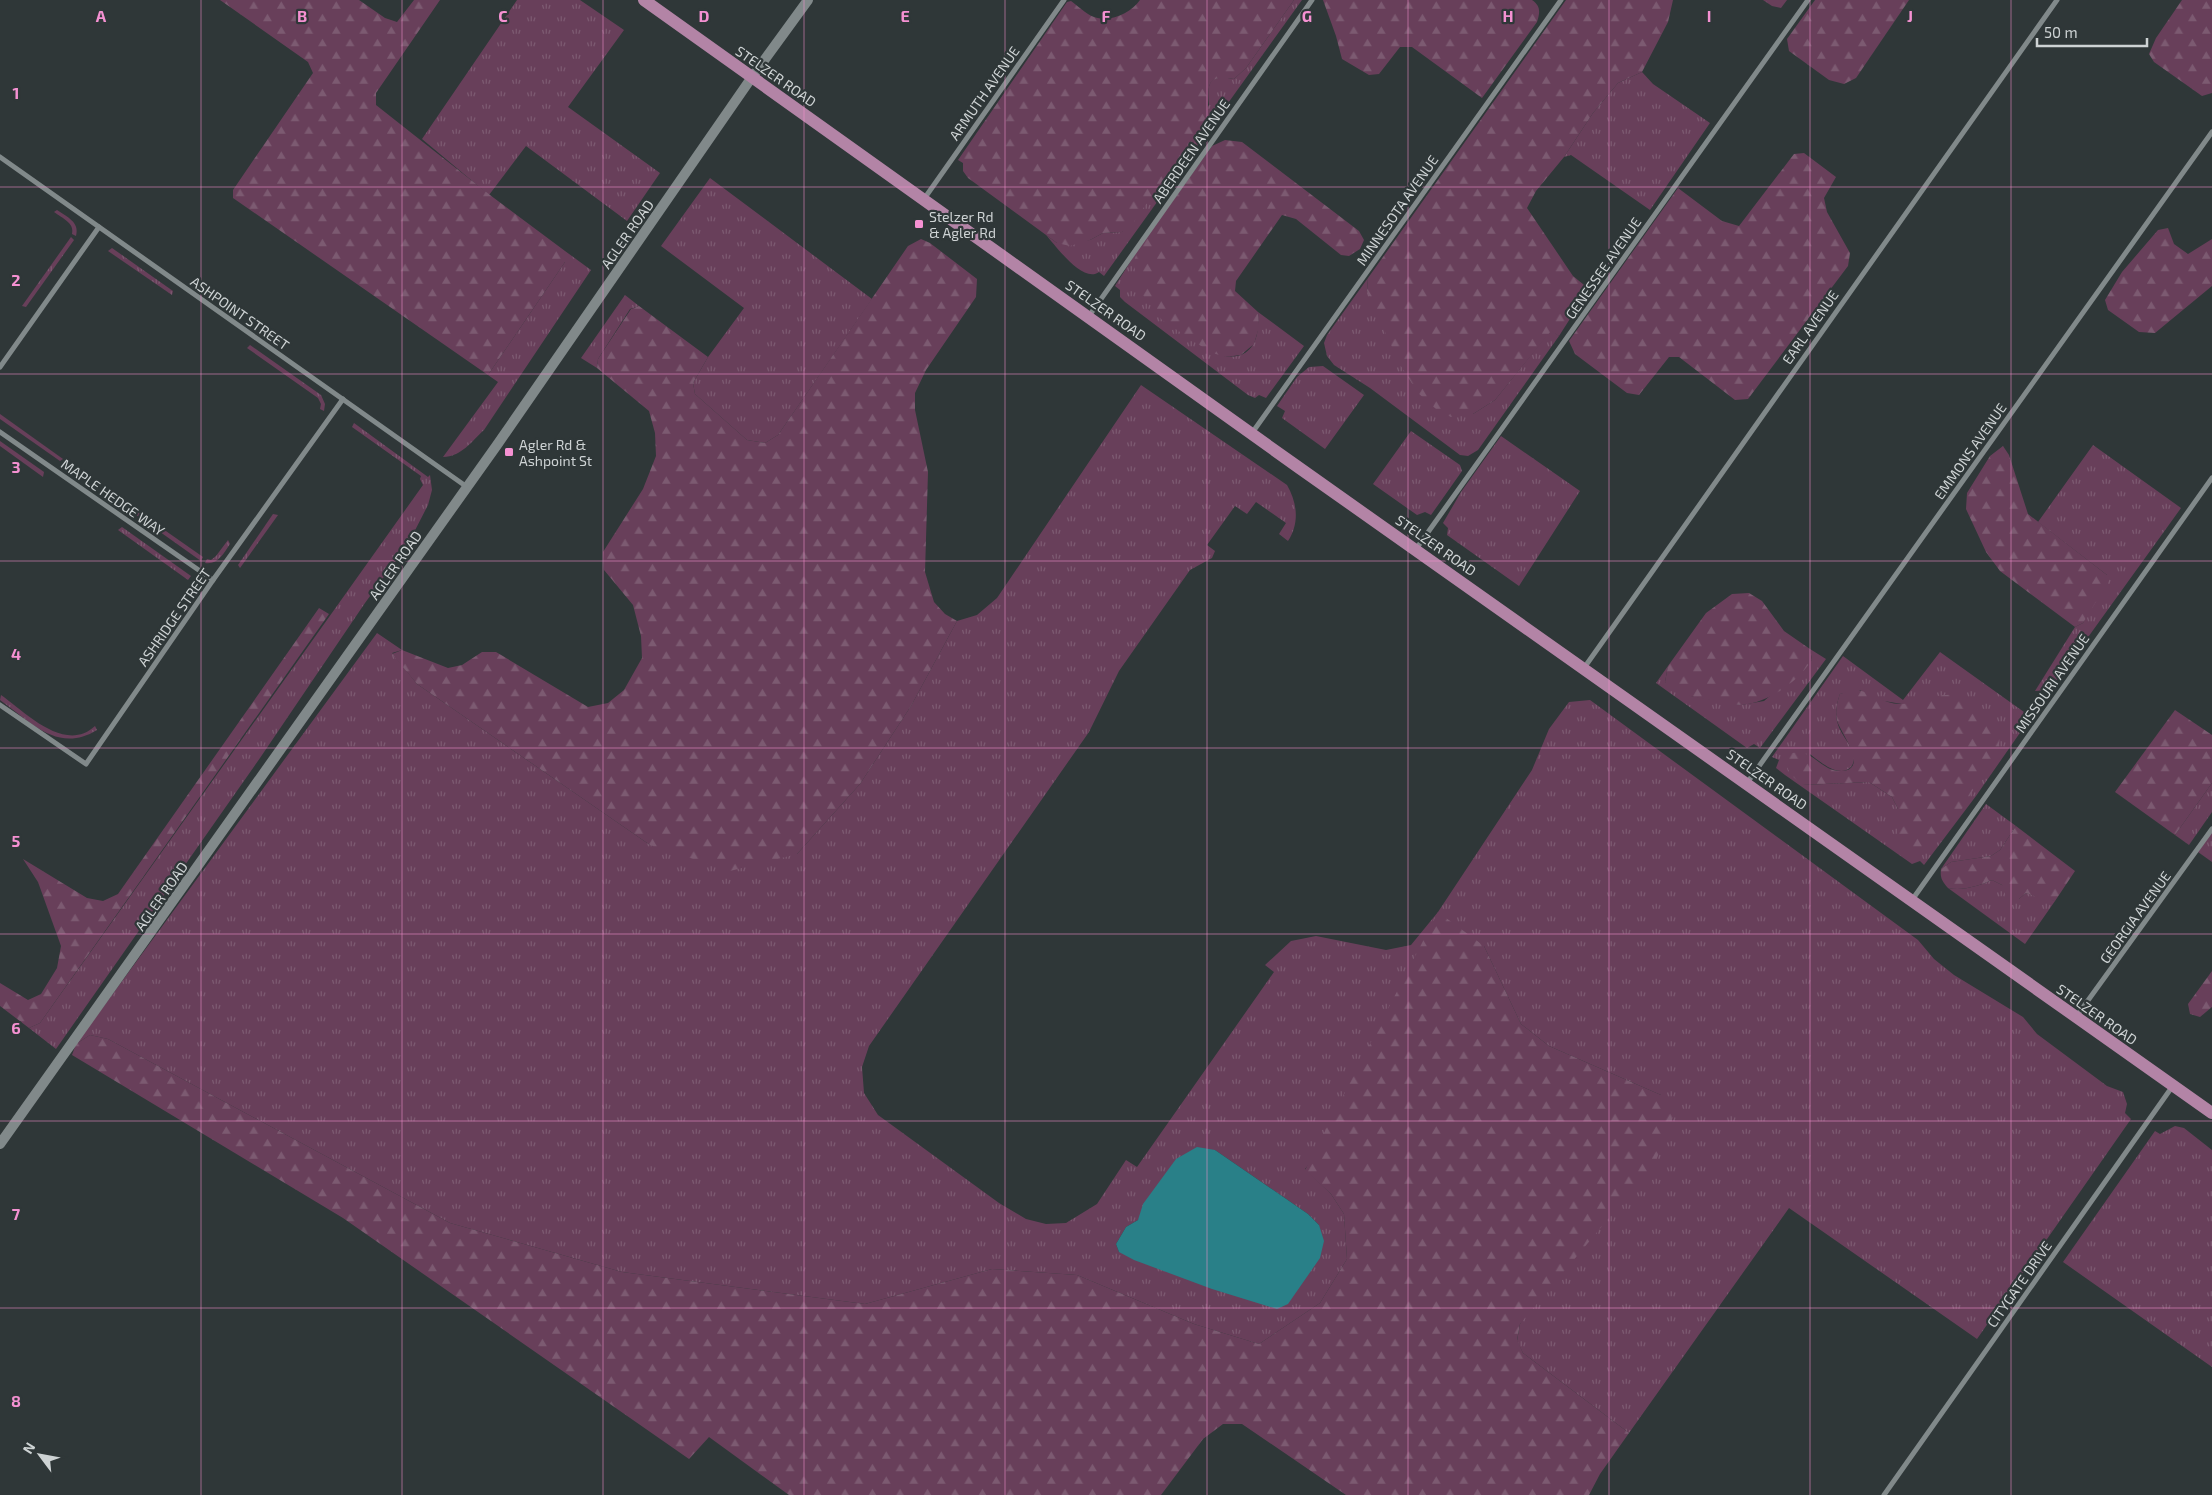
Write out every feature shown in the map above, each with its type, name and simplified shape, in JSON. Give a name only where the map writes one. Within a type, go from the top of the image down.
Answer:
[{"type":"main road","name":"STELZER ROAD","points":[[644,0],[2212,1113]]},
{"type":"main road","name":"AGLER ROAD","points":[[0,1144],[467,487],[752,77],[808,0]]},
{"type":"street","name":"ARMUTH AVENUE","points":[[924,199],[1064,0]]},
{"type":"street","name":"ABERDEEN AVENUE","points":[[1089,316],[1312,0]]},
{"type":"street","name":"MINNESOTA AVENUE","points":[[1252,433],[1560,0]]},
{"type":"street","name":"GENESSEE AVENUE","points":[[1416,549],[1808,0]]},
{"type":"street","name":"EARL AVENUE","points":[[1583,668],[2057,0]]},
{"type":"street","name":"EMMONS AVENUE","points":[[1747,784],[2212,132]]},
{"type":"street","name":"ASHPOINT STREET","points":[[0,157],[467,487]]},
{"type":"street","points":[[0,367],[99,227]]},
{"type":"street","name":"ASHRIDGE STREET","points":[[0,704],[86,764],[213,580],[343,399]]},
{"type":"street","name":"MAPLE HEDGE WAY","points":[[0,432],[213,580]]},
{"type":"street","name":"MISSOURI AVENUE","points":[[1912,900],[2212,478]]},
{"type":"street","name":"GEORGIA AVENUE","points":[[2076,1018],[2212,829]]},
{"type":"street","name":"CITYGATE DRIVE","points":[[1884,1495],[2172,1086]]},
{"type":"green space","points":[[220,0],[359,0],[385,18],[397,22],[414,0],[440,0],[376,93],[376,105],[490,195],[565,251],[565,262],[488,375],[233,198],[233,190],[313,73],[308,62]]},
{"type":"green space","points":[[517,0],[580,0],[624,30],[568,107],[660,173],[627,221],[526,146],[489,195],[422,139]]},
{"type":"green space","points":[[1140,0],[1294,0],[1246,68],[1234,79],[1215,79],[1211,82],[1206,117],[1131,226],[1122,232],[1103,233],[1090,240],[1070,246],[1057,243],[968,178],[963,171],[963,163],[958,160],[1067,2],[1071,1],[1094,17],[1107,19],[1126,13]]},
{"type":"green space","points":[[1294,0],[1302,0],[1104,276],[1099,272],[1093,274],[1085,273],[1070,262],[1046,235],[1057,243],[1090,240],[1103,233],[1122,232],[1209,105],[1209,85],[1211,82],[1219,78],[1234,79],[1246,68]]},
{"type":"green space","points":[[1323,0],[1532,0],[1537,5],[1539,13],[1537,22],[1482,98],[1412,47],[1400,47],[1379,74],[1369,75],[1342,59]]},
{"type":"green space","points":[[1566,0],[1673,0],[1668,22],[1642,72],[1618,83],[1593,113],[1564,157],[1536,191],[1527,208],[1573,276],[1589,289],[1559,336],[1551,331],[1495,400],[1473,414],[1451,417],[1436,409],[1418,393],[1399,363],[1367,291],[1368,278]]},
{"type":"green space","points":[[1763,0],[1787,0],[1781,8],[1772,6]]},
{"type":"green space","points":[[1815,0],[1909,0],[1856,78],[1844,84],[1829,80],[1789,51],[1787,39]]},
{"type":"green space","points":[[2182,0],[2212,0],[2212,93],[2202,96],[2154,62],[2149,54],[2156,38]]},
{"type":"green space","points":[[1642,72],[1653,84],[1710,123],[1650,210],[1571,155],[1564,157],[1593,113],[1618,83]]},
{"type":"green space","points":[[1225,140],[1242,142],[1359,231],[1364,240],[1360,249],[1349,256],[1341,255],[1296,219],[1282,215],[1236,281],[1235,291],[1258,312],[1259,327],[1254,344],[1241,355],[1225,357],[1210,352],[1162,320],[1142,294],[1133,263],[1139,248],[1212,146]]},
{"type":"green space","points":[[1804,153],[1836,177],[1824,198],[1827,212],[1850,253],[1848,266],[1748,399],[1735,400],[1679,357],[1669,357],[1639,395],[1627,393],[1575,354],[1569,341],[1678,188],[1722,221],[1739,226],[1794,154]]},
{"type":"green space","points":[[710,178],[872,299],[778,435],[765,443],[747,440],[695,394],[693,383],[708,357],[744,308],[661,246]]},
{"type":"green space","points":[[57,210],[74,223],[77,231],[76,236],[72,234],[70,224],[54,212]]},
{"type":"green space","points":[[2168,228],[2174,244],[2188,254],[2212,239],[2212,286],[2155,333],[2139,332],[2108,310],[2105,300],[2122,272],[2158,230]]},
{"type":"green space","points":[[71,237],[74,240],[26,307],[22,306]]},
{"type":"green space","points":[[921,239],[930,243],[977,279],[976,297],[926,370],[915,393],[915,410],[928,472],[925,572],[934,602],[945,614],[957,621],[911,706],[860,784],[797,854],[730,871],[650,845],[417,684],[392,654],[402,650],[448,668],[462,665],[482,652],[496,652],[588,707],[608,703],[624,690],[642,658],[641,636],[633,605],[604,570],[603,552],[643,489],[656,456],[655,433],[649,411],[597,368],[598,359],[631,309],[639,306],[708,357],[693,383],[695,394],[747,440],[765,443],[778,435],[908,246]]},
{"type":"green space","points":[[112,248],[173,291],[172,295],[108,251]]},
{"type":"green space","points":[[1139,248],[1225,357],[1239,356],[1251,348],[1258,331],[1258,312],[1304,346],[1266,398],[1259,395],[1255,398],[1248,395],[1120,297],[1120,290],[1115,286]]},
{"type":"green space","points":[[565,251],[591,270],[484,430],[461,451],[443,457],[498,382],[488,375],[565,262]]},
{"type":"green space","points":[[1368,278],[1367,291],[1473,414],[1495,400],[1551,330],[1559,336],[1478,450],[1468,456],[1460,455],[1370,388],[1334,365],[1327,356],[1324,343],[1327,335]]},
{"type":"green space","points":[[625,295],[639,306],[630,309],[598,359],[597,368],[581,358]]},
{"type":"green space","points":[[250,345],[321,395],[325,404],[324,411],[320,409],[321,404],[318,398],[247,348]]},
{"type":"green space","points":[[1323,366],[1364,395],[1325,449],[1282,418],[1285,411],[1277,406],[1297,377],[1309,367]]},
{"type":"green space","points":[[1141,385],[1287,485],[1293,498],[1296,520],[1288,541],[1279,534],[1286,523],[1256,502],[1247,514],[1235,506],[1207,545],[1215,551],[1212,558],[1190,570],[1119,671],[1089,732],[869,1046],[862,1067],[864,1093],[878,1115],[999,1203],[1026,1219],[1046,1224],[1066,1223],[1097,1204],[1126,1160],[1137,1167],[1274,972],[1265,965],[1291,941],[1316,936],[1386,950],[1411,945],[1438,912],[1532,770],[1549,729],[1569,702],[1590,700],[1918,940],[1934,959],[1954,975],[2023,1017],[2037,1034],[2107,1086],[2123,1092],[2127,1104],[2125,1113],[2131,1119],[1977,1339],[1789,1208],[1629,1433],[1523,1353],[1517,1341],[1520,1324],[1661,1095],[1549,1046],[1521,1024],[1484,946],[1305,1169],[1331,1194],[1344,1214],[1347,1259],[1320,1303],[1259,1344],[1194,1324],[1077,1275],[992,1269],[865,1304],[622,1272],[450,1223],[108,1039],[90,1035],[76,1044],[377,633],[402,650],[392,653],[417,684],[650,845],[797,854],[860,784],[911,706],[957,621],[977,615],[997,598]],"holes":[[[1215,1150],[1308,1214],[1319,1225],[1119,1252],[1116,1244],[1126,1227],[1138,1220]]]},
{"type":"green space","points":[[0,414],[63,459],[60,461],[0,419]]},
{"type":"green space","points":[[354,423],[428,477],[430,475],[432,490],[428,505],[409,542],[56,1049],[29,1028],[40,1023],[423,485],[420,479],[421,476],[352,427]]},
{"type":"green space","points":[[1411,431],[1460,465],[1462,471],[1431,515],[1425,512],[1417,515],[1373,484]]},
{"type":"green space","points":[[1501,436],[1580,491],[1519,586],[1447,535],[1448,528],[1443,523],[1461,492]]},
{"type":"green space","points":[[0,441],[44,472],[43,477],[0,446]]},
{"type":"green space","points":[[2093,445],[2181,508],[2050,690],[2035,691],[2075,627],[2083,623],[2107,575],[2038,522]]},
{"type":"green space","points":[[2003,446],[2009,455],[2028,514],[2107,575],[2108,582],[2083,623],[2075,627],[2000,571],[1986,552],[1966,509],[1967,493],[1990,456]]},
{"type":"green space","points":[[133,508],[203,557],[201,561],[132,512]]},
{"type":"green space","points":[[273,514],[278,515],[240,568],[238,565]]},
{"type":"green space","points":[[122,527],[191,576],[188,580],[118,530]]},
{"type":"green space","points":[[228,540],[230,544],[217,561],[205,563],[207,559],[211,560],[216,556]]},
{"type":"green space","points":[[1749,593],[1762,601],[1784,631],[1810,649],[1812,660],[1806,668],[1782,690],[1762,700],[1742,705],[1728,704],[1688,695],[1678,692],[1669,686],[1665,682],[1668,666],[1706,613],[1732,594]]},
{"type":"green space","points":[[319,608],[329,614],[40,1023],[29,1028],[0,1006],[0,983],[28,1000],[41,994],[57,968],[61,946],[38,882],[23,859],[87,898],[103,901],[118,894]]},
{"type":"green space","points":[[1810,649],[1826,659],[1760,748],[1754,744],[1747,748],[1656,683],[1668,666],[1665,682],[1691,696],[1741,705],[1764,701],[1812,660]]},
{"type":"green space","points":[[1940,652],[2031,717],[1976,796],[1924,865],[1920,861],[1912,864],[1785,775],[1776,768],[1779,760],[1772,757],[1843,656],[1903,700]],"holes":[[[1860,690],[1878,700],[1902,704],[1899,838],[1898,809],[1892,797],[1869,782],[1802,785],[1810,754],[1829,768],[1835,770],[1846,770],[1853,764],[1853,752],[1837,721],[1836,714],[1840,694]]]},
{"type":"green space","points":[[1855,689],[1895,704],[1910,703],[1946,695],[1964,697],[1978,707],[2000,731],[1999,746],[1962,809],[1935,840],[1920,852],[1908,850],[1898,838],[1898,809],[1892,797],[1869,782],[1802,785],[1791,775],[1785,763],[1789,754],[1797,752],[1810,756],[1827,768],[1841,771],[1850,769],[1853,764],[1853,757],[1837,720],[1836,710],[1840,694]]},
{"type":"green space","points":[[1,695],[33,720],[58,733],[71,735],[83,733],[95,726],[97,730],[83,737],[70,739],[57,737],[34,725],[0,700]]},
{"type":"green space","points":[[2175,710],[2212,735],[2212,783],[2175,835],[2115,792]]},
{"type":"green space","points":[[2212,783],[2212,812],[2189,845],[2175,835]]},
{"type":"green space","points":[[1986,804],[2016,826],[2000,850],[1991,856],[1951,862],[1941,869]]},
{"type":"green space","points":[[2016,826],[2075,871],[2055,901],[2026,893],[2019,899],[2007,900],[2002,885],[1992,880],[1959,889],[1948,888],[1942,879],[1941,869],[1951,862],[1991,856],[2000,850]]},
{"type":"green space","points":[[2212,832],[2212,862],[2198,852]]},
{"type":"green space","points":[[1992,880],[2002,885],[2019,899],[2026,893],[2055,901],[2025,944],[1948,888],[1970,887]]},
{"type":"green space","points":[[1438,912],[1484,946],[1521,1024],[1549,1046],[1661,1095],[1673,1117],[1655,1163],[1520,1324],[1517,1340],[1523,1353],[1629,1433],[1600,1474],[1589,1495],[1346,1495],[1242,1424],[1223,1424],[1203,1439],[1161,1495],[789,1495],[709,1437],[689,1459],[343,1218],[72,1055],[76,1044],[90,1035],[108,1039],[450,1223],[622,1272],[865,1304],[992,1269],[1077,1275],[1194,1324],[1259,1344],[1320,1303],[1347,1259],[1344,1214],[1331,1194],[1305,1170]]},
{"type":"green space","points":[[2212,971],[2212,1007],[2200,1017],[2190,1014],[2188,1004]]},
{"type":"green space","points":[[2175,1126],[2184,1128],[2212,1150],[2212,1367],[2063,1262],[2155,1131],[2160,1134]]},
{"type":"water","points":[[1197,1147],[1215,1150],[1308,1214],[1319,1225],[1324,1241],[1320,1258],[1288,1304],[1277,1309],[1212,1289],[1134,1260],[1119,1252],[1116,1244],[1126,1227],[1138,1220],[1143,1204],[1176,1159]]},
{"type":"place","name":"Stelzer Rd & Agler Rd","points":[[919,224]]},
{"type":"place","name":"Agler Rd & Ashpoint St","points":[[509,452]]}]
